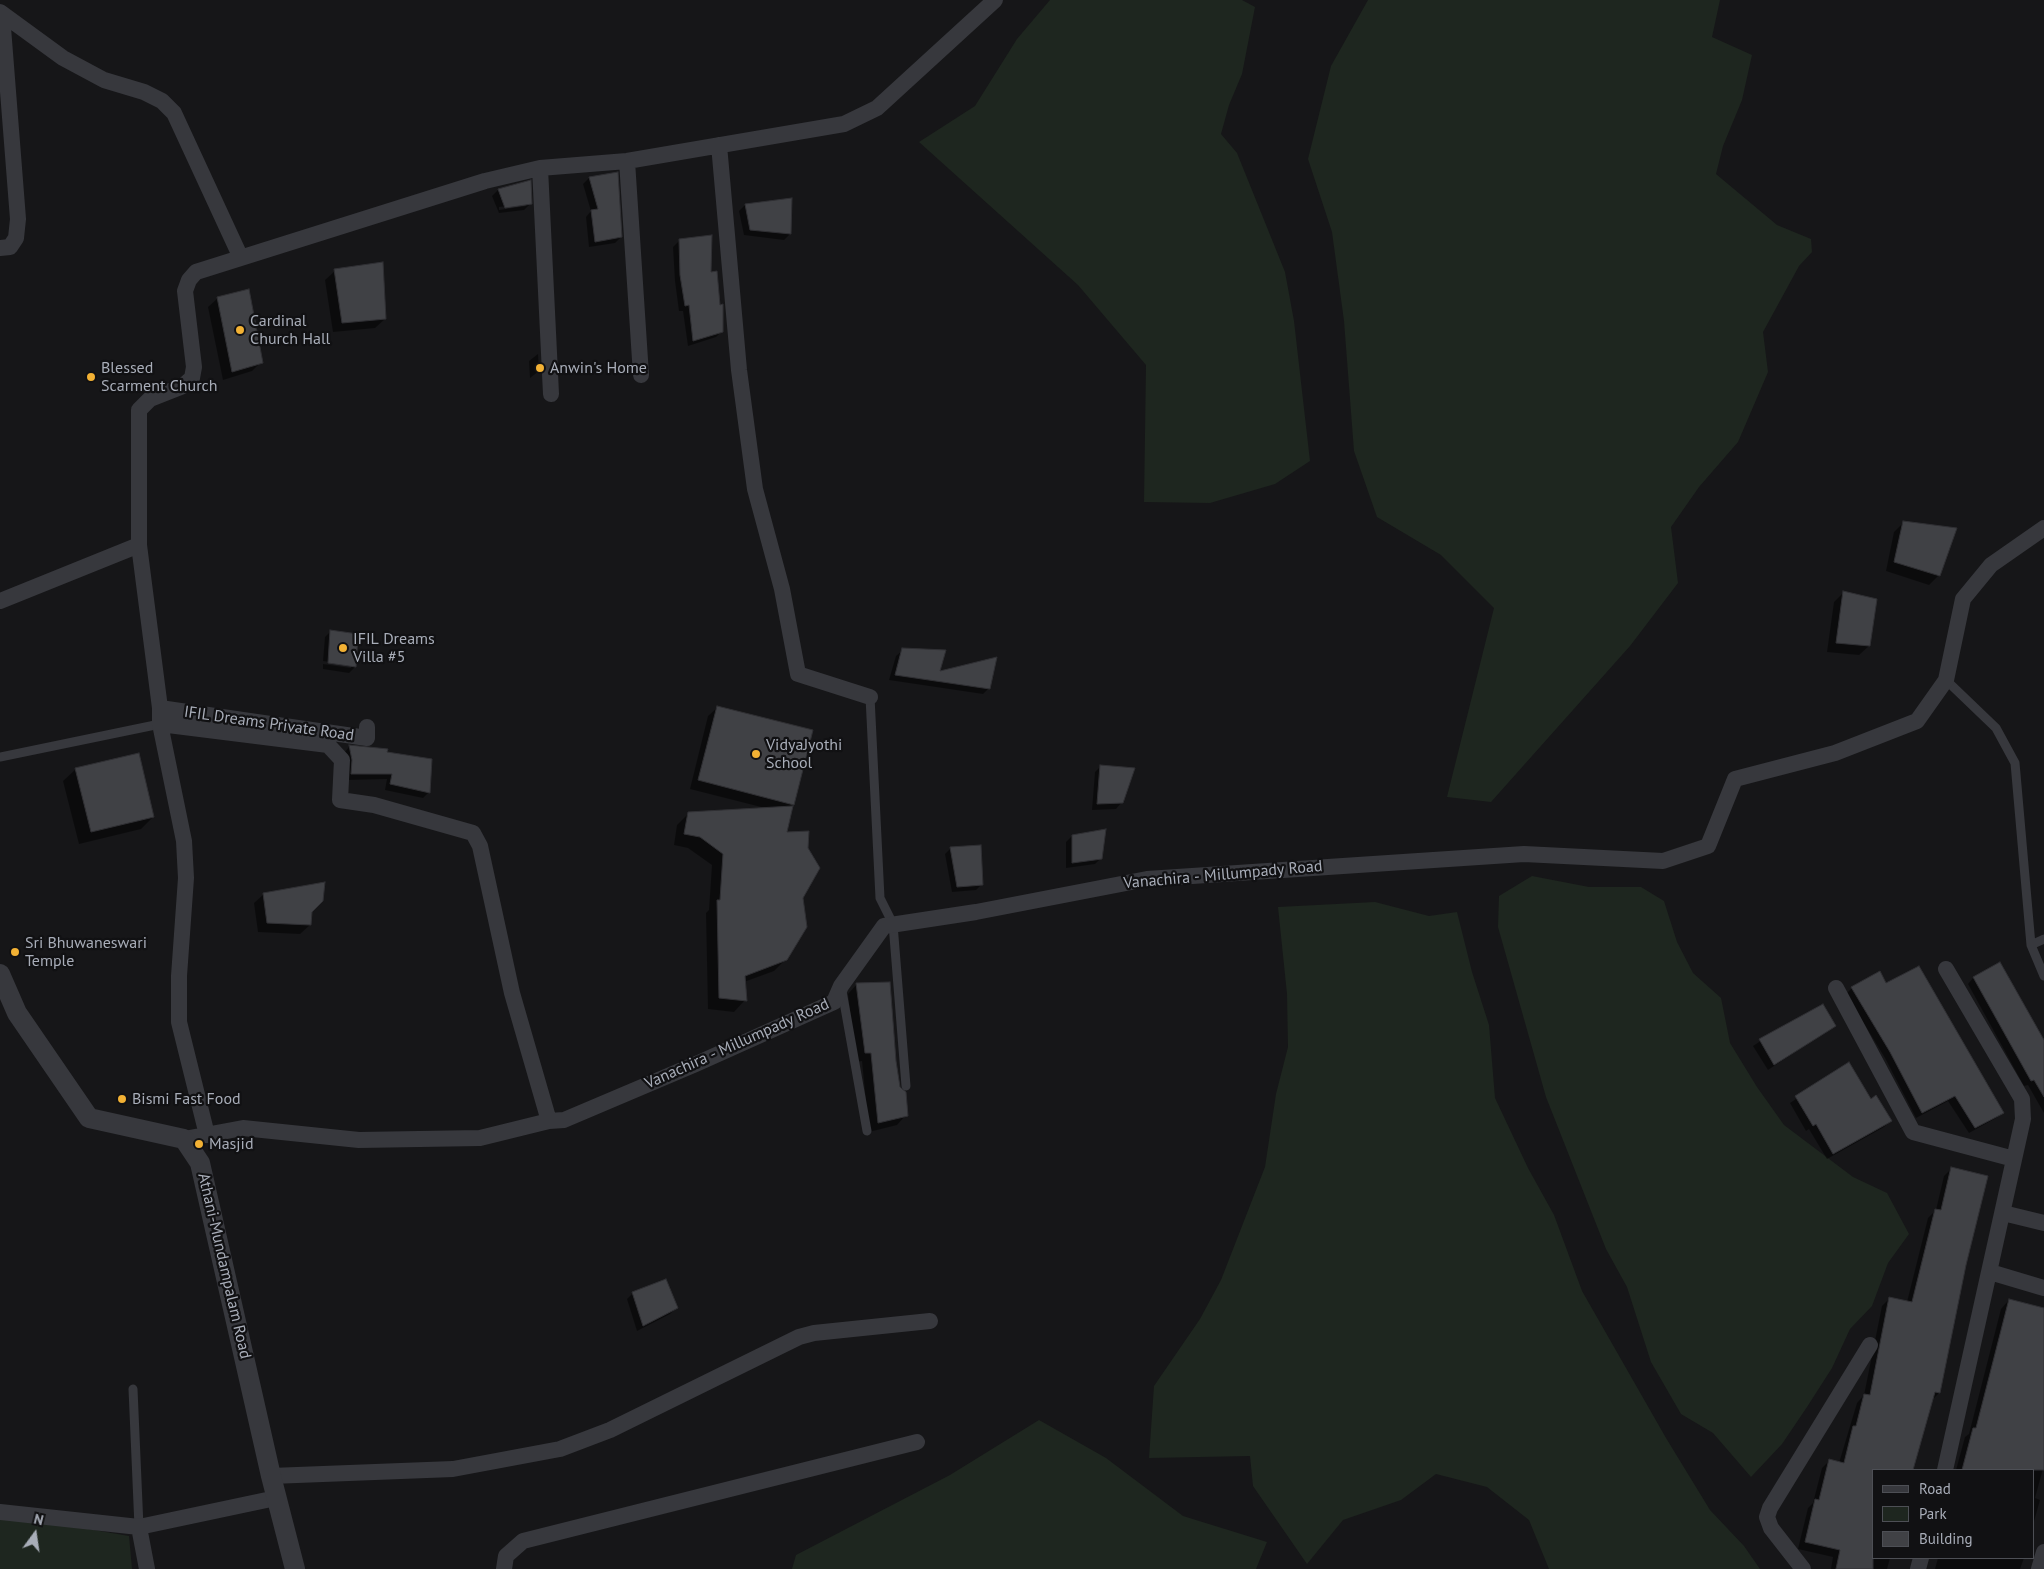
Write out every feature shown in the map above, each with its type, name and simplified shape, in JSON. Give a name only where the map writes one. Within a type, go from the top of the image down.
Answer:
[{"type":"street","points":[[207,1135],[179,1022],[179,976],[186,878],[184,841],[160,716],[139,545],[139,410],[150,399],[183,386],[192,378],[194,368],[185,291],[189,280],[196,272],[485,181],[540,168],[626,160],[844,124],[877,108],[995,0]]},
{"type":"street","points":[[0,248],[10,248],[16,238],[18,219],[1,14]]},
{"type":"street","points":[[1,14],[63,58],[104,80],[144,92],[162,101],[174,113],[241,258]]},
{"type":"street","points":[[719,145],[739,370],[755,489],[782,589],[798,674],[870,697]]},
{"type":"street","points":[[626,160],[641,375]]},
{"type":"street","points":[[540,168],[551,394]]},
{"type":"street","name":"Vanachira - Millumpady Road","points":[[184,1139],[243,1128],[359,1140],[480,1138],[549,1121],[564,1120],[696,1064],[834,1002],[841,986],[884,926],[893,924],[976,912],[1147,879],[1524,854],[1663,861],[1708,846],[1735,779],[1835,753],[1917,722],[1946,680],[1963,599],[1991,565],[2044,528]]},
{"type":"street","points":[[0,601],[139,545]]},
{"type":"street","points":[[160,716],[331,739],[342,760],[340,800],[374,805],[474,833],[480,846],[512,993],[549,1121]]},
{"type":"street","name":"IFIL Dreams Private Road","points":[[331,739],[367,738],[367,727]]},
{"type":"street","points":[[1945,1469],[2023,1119],[2022,1098],[1946,968]]},
{"type":"street","points":[[0,974],[17,1013],[89,1118],[184,1139]]},
{"type":"street","points":[[1836,988],[1913,1132],[2014,1159]]},
{"type":"street","name":"Athani-Mundampalam Road","points":[[184,1139],[200,1163],[276,1498],[295,1569]]},
{"type":"street","points":[[2003,1212],[2044,1224]]},
{"type":"street","points":[[1990,1272],[2044,1288]]},
{"type":"street","points":[[271,1476],[453,1469],[560,1450],[610,1430],[799,1337],[814,1333],[930,1321]]},
{"type":"street","points":[[1803,1569],[1771,1528],[1767,1517],[1770,1508],[1870,1344]]},
{"type":"street","points":[[504,1569],[506,1556],[523,1541],[917,1442]]},
{"type":"street","points":[[0,1512],[140,1527],[276,1498]]},
{"type":"street","points":[[140,1527],[147,1569]]},
{"type":"street","points":[[2039,1569],[2044,1552]]},
{"type":"lane","points":[[1946,680],[1996,728],[2015,763],[2030,945],[2044,976]]},
{"type":"lane","points":[[870,697],[880,898],[893,924],[906,1086]]},
{"type":"lane","points":[[0,757],[160,716]]},
{"type":"lane","points":[[2030,945],[2044,939]]},
{"type":"lane","points":[[841,986],[867,1131]]},
{"type":"lane","points":[[133,1389],[140,1527]]},
{"type":"green space","points":[[1050,0],[1242,0],[1255,7],[1242,74],[1229,105],[1221,134],[1237,153],[1285,272],[1294,321],[1310,461],[1275,484],[1210,503],[1144,502],[1146,365],[1078,285],[919,142],[975,106],[1017,39]]},
{"type":"green space","points":[[1368,0],[1720,0],[1712,37],[1752,55],[1742,100],[1723,146],[1716,174],[1777,225],[1811,239],[1812,252],[1799,266],[1763,332],[1768,372],[1738,442],[1699,487],[1671,527],[1678,583],[1630,646],[1491,802],[1447,797],[1494,608],[1441,555],[1377,517],[1354,451],[1344,321],[1332,232],[1308,159],[1331,66]]},
{"type":"green space","points":[[1532,876],[1589,887],[1641,887],[1664,901],[1677,942],[1693,973],[1721,998],[1730,1043],[1757,1087],[1784,1125],[1853,1177],[1887,1193],[1909,1234],[1888,1263],[1872,1306],[1850,1329],[1832,1368],[1807,1407],[1782,1444],[1751,1477],[1713,1433],[1681,1414],[1651,1362],[1627,1287],[1606,1249],[1546,1097],[1498,927],[1499,896]]},
{"type":"green space","points":[[1375,902],[1429,916],[1457,912],[1472,972],[1489,1025],[1495,1098],[1528,1168],[1554,1215],[1582,1291],[1666,1438],[1710,1510],[1744,1546],[1760,1569],[1549,1569],[1529,1520],[1487,1487],[1436,1474],[1401,1500],[1343,1520],[1307,1564],[1253,1486],[1250,1456],[1149,1458],[1154,1386],[1200,1319],[1221,1280],[1265,1167],[1276,1094],[1288,1047],[1287,994],[1278,907]]},
{"type":"green space","points":[[1039,1420],[1106,1458],[1183,1516],[1267,1542],[1256,1569],[792,1569],[796,1555],[950,1475]]},
{"type":"green space","points":[[0,1514],[129,1536],[132,1569],[0,1569]]},
{"type":"building","points":[[618,172],[622,237],[595,242],[591,210],[598,209],[589,177]]},
{"type":"building","points":[[531,180],[532,204],[505,208],[498,189]]},
{"type":"building","points":[[792,198],[791,234],[750,230],[745,204]]},
{"type":"building","points":[[712,235],[711,272],[717,271],[720,305],[723,304],[723,332],[693,341],[689,305],[685,306],[680,275],[679,239]]},
{"type":"building","points":[[383,262],[386,319],[342,323],[334,269]]},
{"type":"building","name":"Cardinal Church Hall","points":[[249,289],[263,363],[232,372],[217,297]]},
{"type":"building","points":[[1903,521],[1957,528],[1940,576],[1894,562]]},
{"type":"building","points":[[1843,591],[1877,599],[1870,646],[1836,643]]},
{"type":"building","name":"IFIL Dreams Villa #5","points":[[330,630],[358,634],[356,667],[328,663]]},
{"type":"building","points":[[902,648],[946,650],[940,671],[997,657],[990,689],[895,675]]},
{"type":"building","points":[[717,706],[813,730],[794,805],[698,780]]},
{"type":"building","points":[[349,745],[388,749],[387,752],[432,759],[430,793],[390,784],[392,774],[351,774],[352,760]]},
{"type":"building","points":[[139,753],[154,817],[91,832],[75,768]]},
{"type":"building","points":[[1100,765],[1135,768],[1123,803],[1097,804]]},
{"type":"building","points":[[793,806],[787,832],[809,831],[808,848],[820,868],[803,898],[807,927],[787,960],[745,976],[747,1001],[719,998],[717,900],[720,900],[723,854],[700,837],[684,834],[688,812]]},
{"type":"building","points":[[1106,829],[1102,859],[1072,863],[1072,835]]},
{"type":"building","points":[[981,845],[983,885],[957,887],[950,847]]},
{"type":"building","points":[[325,882],[323,901],[312,912],[311,925],[267,923],[263,893]]},
{"type":"building","points":[[2000,962],[2044,1040],[2044,1097],[2034,1080],[2031,1081],[1973,977]]},
{"type":"building","points":[[1919,966],[2004,1113],[1975,1128],[1955,1096],[1922,1113],[1890,1052],[1851,987],[1880,971],[1886,983]]},
{"type":"building","points":[[890,982],[896,1061],[900,1087],[906,1092],[908,1116],[878,1123],[871,1053],[865,1053],[856,983]]},
{"type":"building","points":[[1823,1004],[1836,1026],[1774,1065],[1759,1039]]},
{"type":"building","points":[[1849,1062],[1871,1099],[1876,1095],[1892,1121],[1833,1154],[1816,1124],[1813,1126],[1795,1096]]},
{"type":"building","points":[[1951,1167],[1988,1176],[1966,1265],[1940,1393],[1935,1392],[1913,1469],[1872,1469],[1873,1569],[1836,1569],[1840,1550],[1805,1542],[1815,1499],[1819,1500],[1829,1459],[1844,1463],[1853,1426],[1856,1426],[1864,1394],[1870,1395],[1889,1297],[1912,1302],[1935,1209],[1941,1210]]},
{"type":"building","points":[[666,1279],[678,1308],[643,1326],[632,1292]]},
{"type":"building","points":[[2009,1299],[2044,1308],[2044,1470],[1962,1469],[1973,1428],[1976,1428]]},
{"type":"place","name":"Cardinal Church Hall","points":[[240,330]]},
{"type":"place","name":"Anwin's Home","points":[[540,368]]},
{"type":"place","name":"Blessed Scarment Church","points":[[91,377]]},
{"type":"place","name":"IFIL Dreams Villa #5","points":[[343,648]]},
{"type":"place","name":"VidyaJyothi School","points":[[756,754]]},
{"type":"place","name":"Sri Bhuwaneswari Temple","points":[[15,952]]},
{"type":"place","name":"Bismi Fast Food","points":[[122,1099]]},
{"type":"place","name":"Masjid","points":[[199,1144]]}]
